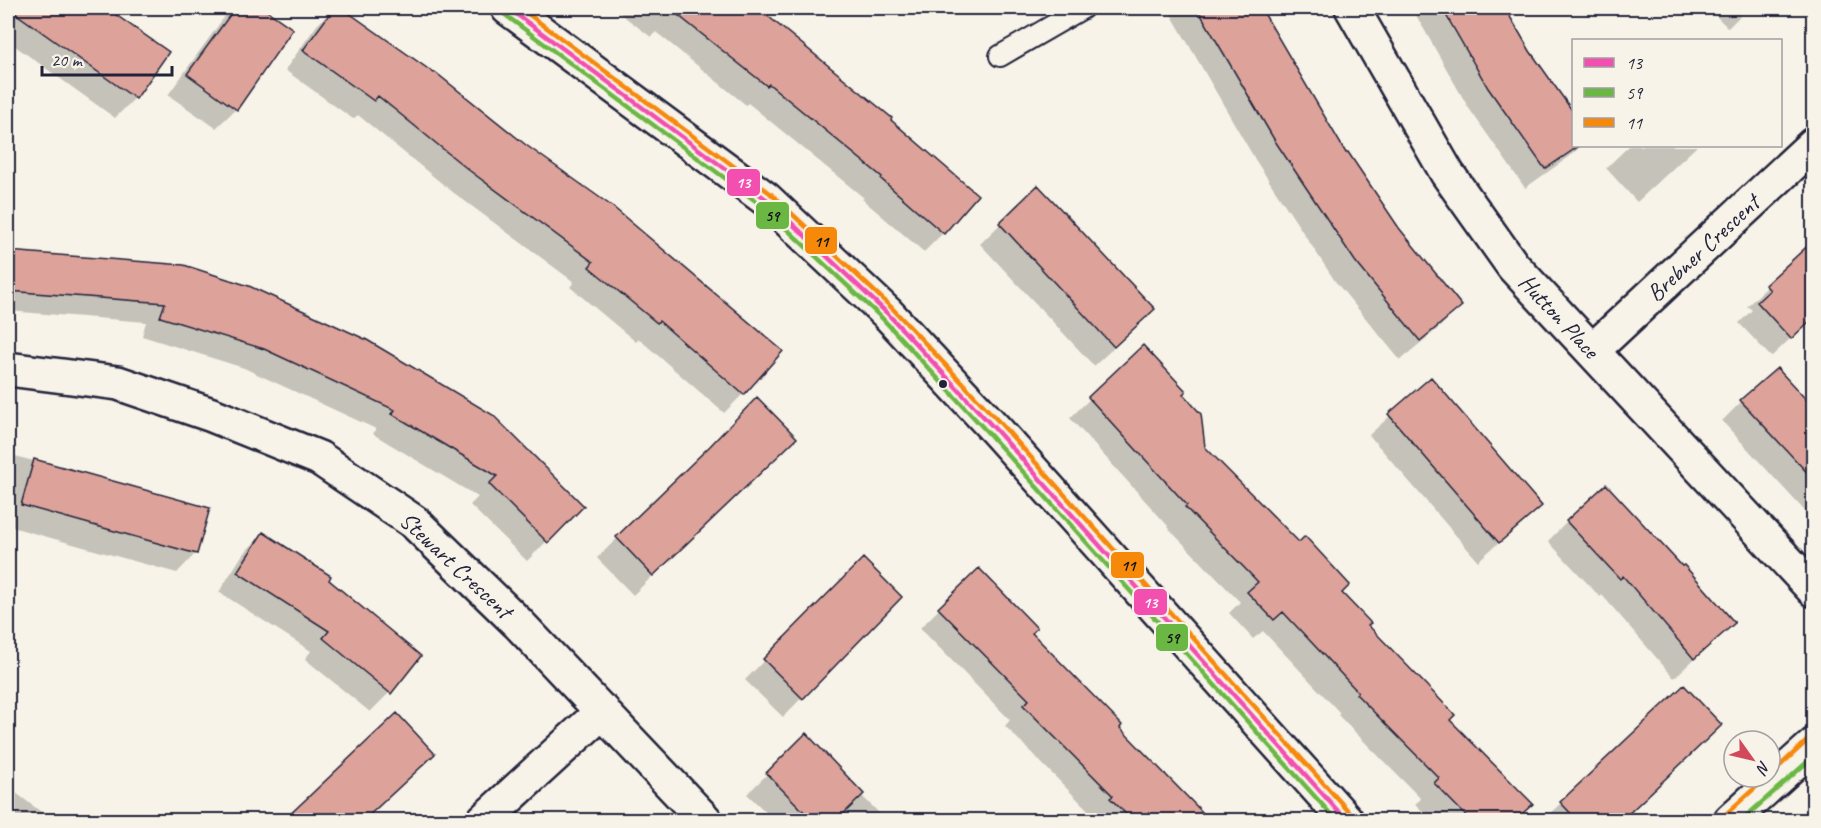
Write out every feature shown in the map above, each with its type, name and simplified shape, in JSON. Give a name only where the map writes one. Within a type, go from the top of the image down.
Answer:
[{"type":"street","points":[[508,8],[766,199],[887,313],[996,430],[1346,820]]},
{"type":"street","name":"Hutton Place","points":[[1352,8],[1447,173],[1513,266],[1814,590]]},
{"type":"street","name":"Brebner Crescent","points":[[1592,351],[1814,144]]},
{"type":"street","name":"Stewart Crescent","points":[[8,369],[118,383],[212,415],[319,458],[414,522],[518,623],[705,820]]},
{"type":"street","points":[[484,820],[603,711]]},
{"type":"street","points":[[1731,820],[1814,745]]},
{"type":"lane","points":[[1000,56],[1083,8]]},
{"type":"building","points":[[8,8],[106,8],[169,52],[136,99]]},
{"type":"building","points":[[235,8],[263,8],[293,29],[237,110],[187,74]]},
{"type":"building","points":[[334,8],[342,8],[435,72],[526,145],[613,207],[783,351],[744,395],[659,321],[657,323],[589,267],[593,262],[470,171],[378,96],[374,101],[303,50]]},
{"type":"building","points":[[669,8],[758,8],[892,118],[891,120],[978,195],[944,234],[881,179],[882,177],[769,84],[767,86]]},
{"type":"building","points":[[1197,8],[1261,8],[1346,153],[1348,152],[1399,228],[1462,306],[1420,341],[1355,261],[1275,141]]},
{"type":"building","points":[[1442,8],[1505,8],[1530,51],[1572,110],[1572,147],[1578,147],[1545,169],[1488,88]]},
{"type":"building","points":[[1038,185],[1155,309],[1114,347],[999,223]]},
{"type":"building","points":[[1814,240],[1814,317],[1791,339],[1757,302],[1770,290],[1765,285]]},
{"type":"building","points":[[8,251],[184,265],[249,286],[367,340],[493,415],[584,506],[548,543],[489,484],[497,476],[392,414],[395,410],[264,349],[160,317],[165,303],[8,291]]},
{"type":"building","points":[[1143,345],[1186,391],[1183,394],[1201,414],[1205,447],[1299,542],[1305,536],[1350,585],[1342,593],[1371,623],[1368,625],[1455,715],[1450,720],[1533,804],[1515,820],[1470,820],[1434,783],[1439,778],[1356,694],[1358,692],[1283,612],[1274,620],[1247,592],[1258,582],[1185,507],[1187,505],[1088,397]]},
{"type":"building","points":[[1777,368],[1814,408],[1814,480],[1740,400]]},
{"type":"building","points":[[1431,377],[1542,506],[1499,543],[1388,414]]},
{"type":"building","points":[[757,397],[797,438],[653,576],[616,537]]},
{"type":"building","points":[[34,459],[210,508],[197,554],[21,505]]},
{"type":"building","points":[[1606,484],[1682,566],[1684,565],[1735,623],[1694,659],[1623,576],[1620,579],[1566,521]]},
{"type":"building","points":[[263,532],[331,576],[329,580],[421,656],[391,694],[323,638],[329,631],[237,572]]},
{"type":"building","points":[[863,558],[902,597],[803,699],[763,659]]},
{"type":"building","points":[[979,568],[1037,628],[1032,633],[1210,820],[1132,820],[1110,798],[1113,796],[1023,705],[1029,700],[938,608]]},
{"type":"building","points":[[1684,685],[1722,725],[1622,820],[1577,820],[1560,802]]},
{"type":"building","points":[[397,713],[435,754],[364,820],[284,820]]},
{"type":"building","points":[[806,733],[864,794],[837,820],[812,820],[766,773]]},
{"type":"transit line","name":"13","points":[[508,8],[766,199],[887,313],[996,430],[1346,820]]},
{"type":"transit line","name":"11","points":[[520,8],[770,193],[892,308],[1002,425],[1352,815]]},
{"type":"transit line","name":"59","points":[[504,14],[761,205],[882,318],[1336,820]]},
{"type":"transit line","name":"11","points":[[1782,764],[1809,739]]},
{"type":"transit line","name":"59","points":[[1742,820],[1814,756]]},
{"type":"transit line","name":"11","points":[[1726,814],[1754,789]]}]
